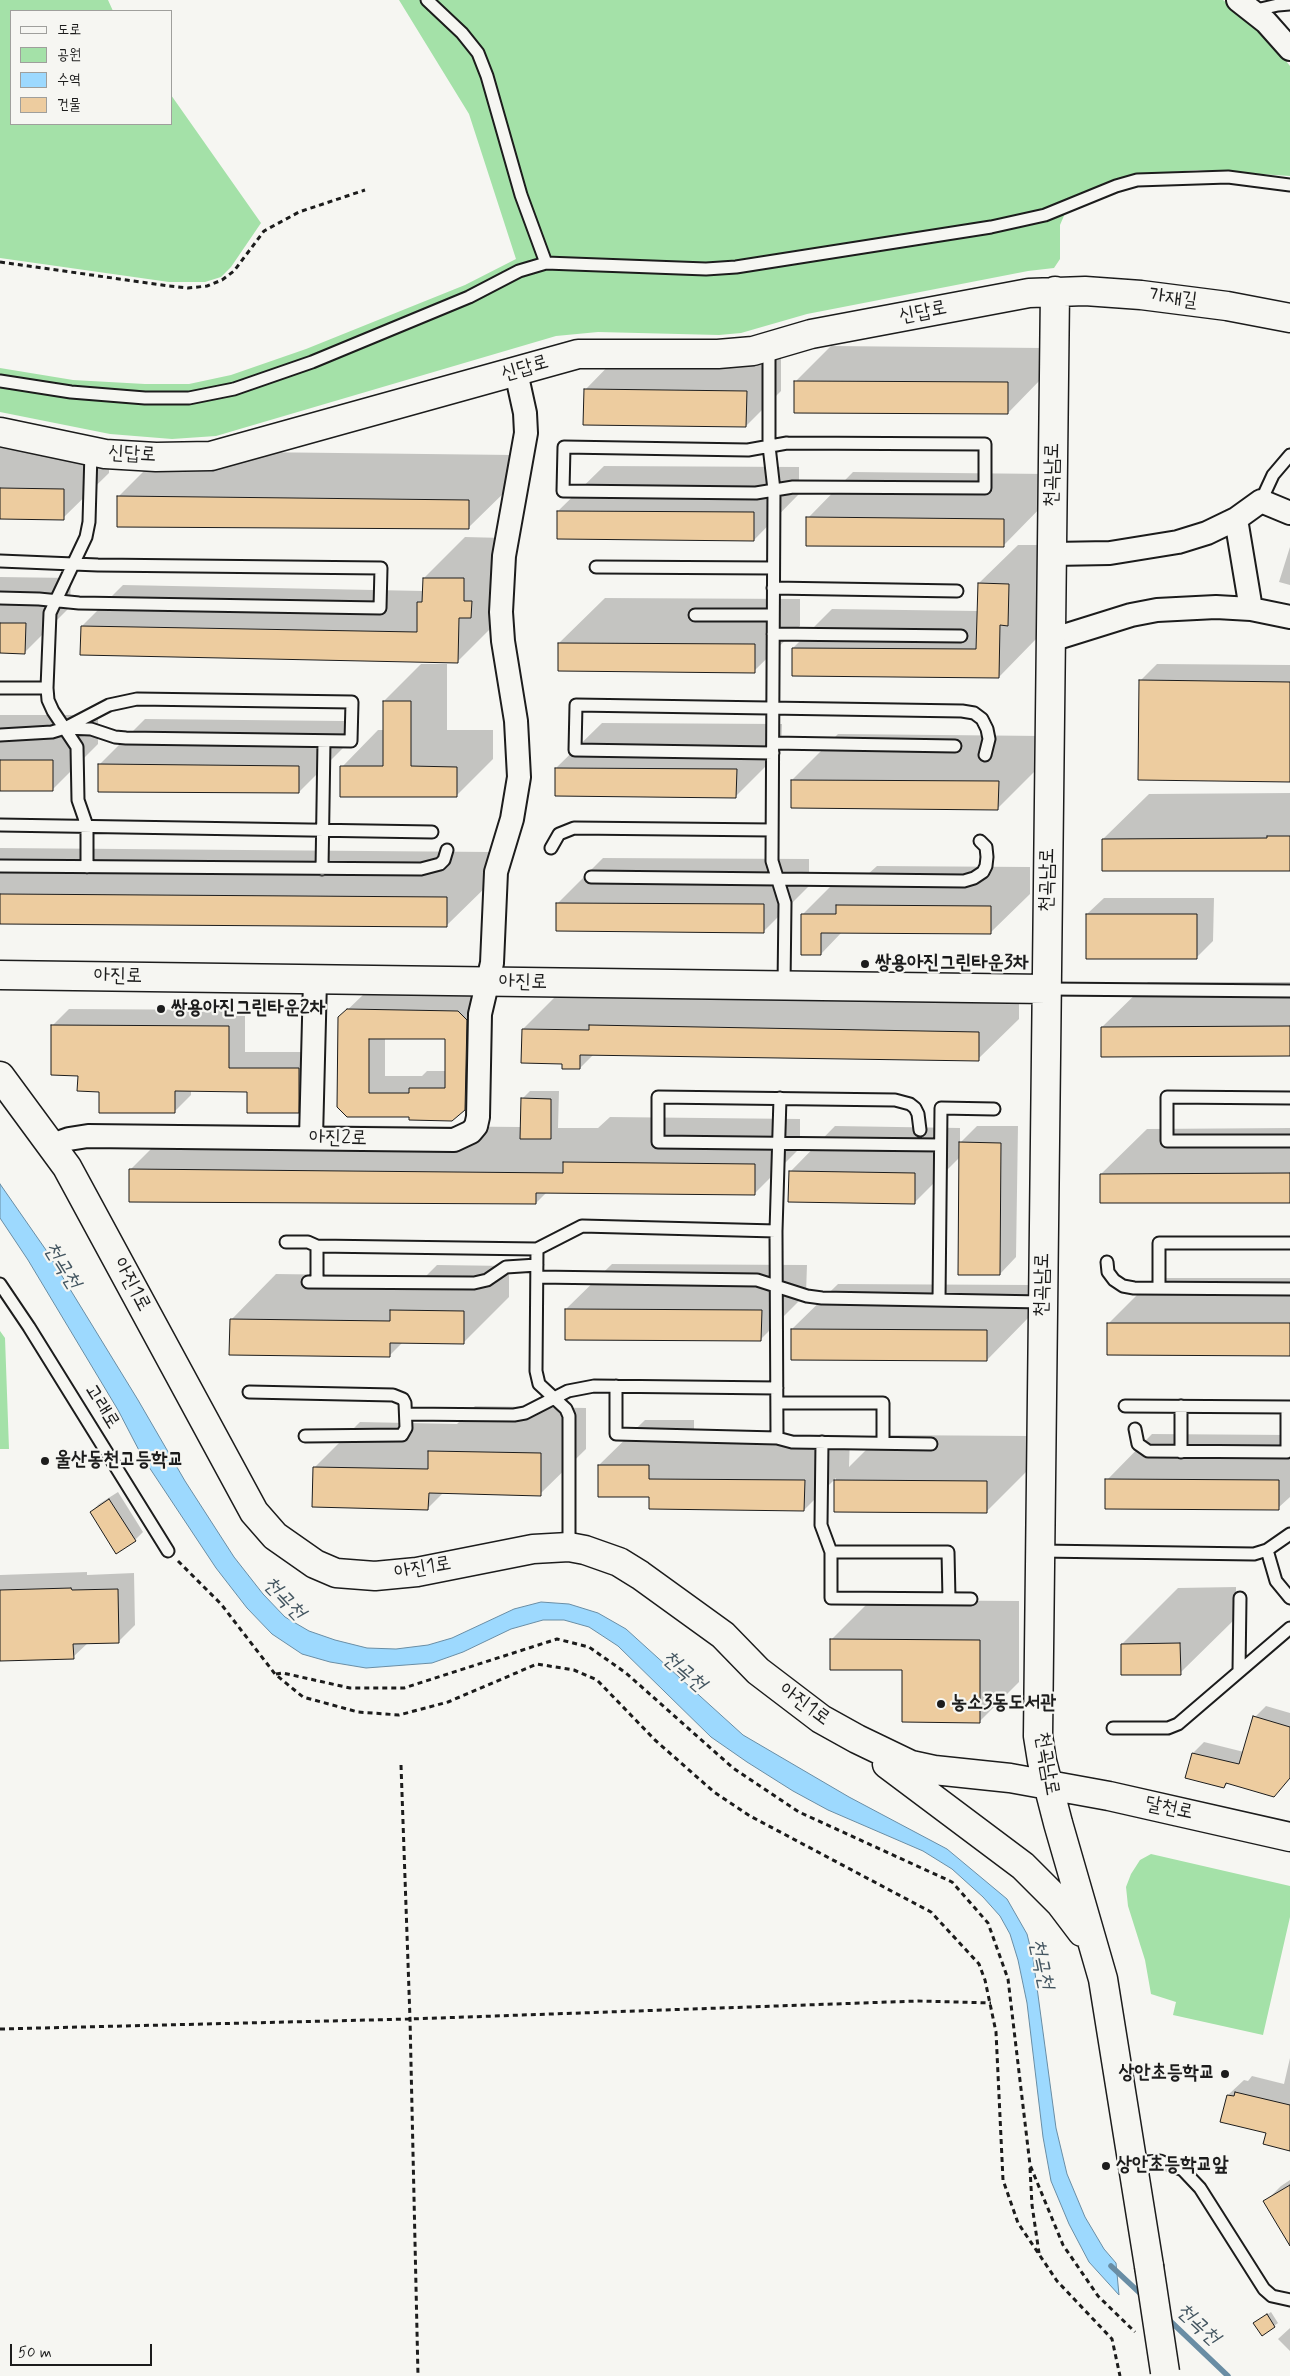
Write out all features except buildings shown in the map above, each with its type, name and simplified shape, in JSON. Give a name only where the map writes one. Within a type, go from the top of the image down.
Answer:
[{"type":"street","points":[[1245,5],[1290,49]]},
{"type":"street","name":"가재길","points":[[1055,291],[1141,295],[1227,306],[1290,318]]},
{"type":"street","name":"신답로","points":[[0,432],[91,452],[148,457],[211,456],[578,354],[718,354],[769,347],[811,334],[1000,298],[1055,291]]},
{"type":"street","name":"천곡남로","points":[[1055,291],[1038,1736],[1048,1785],[1096,1954],[1108,2004],[1165,2374]]},
{"type":"street","name":"아진2로","points":[[52,1146],[69,1139],[88,1136],[454,1140],[471,1132],[478,1117],[480,1014],[494,950],[496,872],[499,856],[512,819],[519,777],[516,721],[503,641],[501,612],[504,556],[526,433],[525,413],[516,372]]},
{"type":"street","points":[[1052,554],[1086,554],[1147,548],[1207,533],[1236,519],[1261,501],[1290,514]]},
{"type":"street","points":[[1236,519],[1251,609]]},
{"type":"street","points":[[1051,640],[1130,615],[1157,610],[1251,609],[1290,617]]},
{"type":"street","points":[[0,970],[46,976]]},
{"type":"street","name":"아진로","points":[[0,975],[1046,989]]},
{"type":"street","points":[[311,1138],[315,980]]},
{"type":"street","name":"아진1로","points":[[0,1076],[67,1167],[254,1512],[275,1536],[324,1570],[363,1576],[417,1572],[519,1551],[569,1547],[605,1557],[640,1574],[722,1635],[758,1672],[821,1719],[857,1739],[922,1768],[1048,1785]]},
{"type":"street","points":[[857,1739],[902,1776],[999,1847],[1039,1881],[1066,1911],[1096,1954]]},
{"type":"street","name":"달천로","points":[[1048,1785],[1164,1807],[1290,1837]]},
{"type":"lane","points":[[427,0],[462,33],[478,53],[487,76],[520,194],[546,263]]},
{"type":"lane","points":[[1245,5],[1290,4]]},
{"type":"lane","points":[[0,382],[71,392],[145,398],[189,398],[234,389],[312,362],[468,297],[520,271],[546,263],[706,269],[736,267],[991,227],[1045,215],[1116,186],[1137,180],[1228,178],[1290,185]]},
{"type":"lane","points":[[769,347],[769,446],[774,490],[772,861],[785,903],[784,986]]},
{"type":"lane","points":[[787,443],[985,444],[985,488],[793,487],[756,493],[563,491],[564,447],[748,450],[769,446],[787,443]]},
{"type":"lane","points":[[87,867],[88,826],[78,800],[77,748],[53,711],[48,700],[47,688],[49,620],[55,600],[75,563],[86,537],[89,522],[91,452]]},
{"type":"lane","points":[[1261,501],[1273,475],[1290,455]]},
{"type":"lane","points":[[0,561],[381,568],[380,608],[79,603],[0,598]]},
{"type":"lane","points":[[596,567],[773,568]]},
{"type":"lane","points":[[773,588],[957,591]]},
{"type":"lane","points":[[695,615],[773,615]]},
{"type":"lane","points":[[773,634],[961,636]]},
{"type":"lane","points":[[0,688],[47,688]]},
{"type":"lane","points":[[0,734],[41,734],[65,728],[110,705],[137,699],[352,702],[351,741],[126,738],[115,737],[91,729],[65,728]]},
{"type":"lane","points":[[955,746],[575,750],[576,705],[962,711],[974,713],[982,719],[989,739],[985,755]]},
{"type":"lane","points":[[322,869],[324,740]]},
{"type":"lane","points":[[0,824],[432,832]]},
{"type":"lane","points":[[551,848],[559,834],[574,828],[772,830]]},
{"type":"lane","points":[[591,877],[964,881],[974,878],[986,866],[988,856],[986,847],[980,841]]},
{"type":"lane","points":[[0,866],[428,869],[440,864],[444,860],[447,850]]},
{"type":"lane","points":[[1046,989],[1290,991]]},
{"type":"lane","points":[[920,1130],[918,1114],[910,1104],[903,1101],[887,1099],[658,1097],[658,1142],[940,1145]]},
{"type":"lane","points":[[1290,1098],[1167,1097],[1167,1141],[1290,1141]]},
{"type":"lane","points":[[777,1438],[776,1231],[780,1098]]},
{"type":"lane","points":[[939,1300],[941,1108],[994,1109]]},
{"type":"lane","points":[[286,1242],[308,1242],[317,1246],[537,1249],[582,1226],[776,1231]]},
{"type":"lane","points":[[1159,1288],[1159,1243],[1290,1243]]},
{"type":"lane","points":[[317,1246],[312,1282],[474,1283],[487,1280],[506,1267],[537,1271],[757,1280],[807,1296],[822,1298],[1043,1302]]},
{"type":"lane","points":[[537,1249],[536,1378],[539,1384],[566,1409],[570,1425],[569,1547]]},
{"type":"lane","points":[[1107,1262],[1108,1272],[1114,1280],[1123,1286],[1290,1289]]},
{"type":"lane","name":"고래로","points":[[0,1284],[29,1327],[168,1551]]},
{"type":"lane","points":[[406,1414],[514,1415],[525,1413],[553,1397],[581,1388],[616,1386],[777,1388]]},
{"type":"lane","points":[[616,1386],[616,1434],[777,1438],[792,1442],[930,1444]]},
{"type":"lane","points":[[249,1392],[393,1395],[403,1399],[406,1414],[406,1432],[398,1436],[305,1436]]},
{"type":"lane","points":[[777,1403],[883,1403],[883,1443]]},
{"type":"lane","points":[[1125,1406],[1289,1407],[1287,1452],[1148,1451],[1138,1444],[1135,1429]]},
{"type":"lane","points":[[1181,1406],[1182,1452]]},
{"type":"lane","points":[[822,1442],[821,1525],[831,1552],[831,1598],[971,1599]]},
{"type":"lane","points":[[1040,1551],[1254,1554],[1267,1550],[1290,1534]]},
{"type":"lane","points":[[1267,1550],[1276,1581],[1290,1598]]},
{"type":"lane","points":[[831,1552],[948,1552],[949,1599]]},
{"type":"lane","points":[[1239,1672],[1240,1598]]},
{"type":"lane","points":[[1113,1728],[1168,1728],[1178,1724],[1290,1628]]},
{"type":"lane","points":[[1132,2163],[1160,2161],[1183,2170],[1200,2188],[1264,2289],[1272,2296],[1290,2300]]},
{"type":"path","points":[[0,262],[169,286],[188,288],[207,286],[222,280],[234,271],[264,231],[299,212],[365,190]]},
{"type":"path","points":[[168,1551],[222,1604],[275,1674],[303,1696],[358,1712],[400,1715],[448,1702],[537,1664],[574,1670],[597,1680],[655,1740],[714,1792],[750,1816],[931,1912],[980,1964],[991,2003],[996,2032],[1003,2180],[1018,2223],[1056,2282],[1112,2340],[1120,2376]]},
{"type":"path","points":[[275,1674],[282,1673],[350,1688],[404,1688],[557,1639],[589,1647],[626,1673],[733,1768],[799,1812],[952,1882],[988,1923],[1008,1980],[1030,2164],[1032,2205],[1040,2257]]},
{"type":"path","points":[[401,1765],[410,2019],[418,2376]]},
{"type":"path","points":[[0,2029],[410,2019],[918,2001],[991,2003]]},
{"type":"path","points":[[1030,2164],[1063,2245],[1098,2296],[1141,2338]]},
{"type":"green space","points":[[0,0],[108,0],[113,10],[10,10],[10,125],[172,125],[172,96],[261,223],[231,267],[221,277],[205,282],[169,282],[0,258]]},
{"type":"green space","points":[[399,0],[1223,0],[1259,28],[1290,66],[1290,176],[1197,170],[1136,175],[1066,211],[1060,225],[1060,259],[1054,268],[1028,271],[807,314],[741,333],[719,335],[598,332],[556,336],[216,436],[172,439],[110,434],[0,412],[0,368],[73,380],[145,384],[189,384],[231,375],[306,349],[465,285],[516,259],[469,114]]},
{"type":"green space","points":[[0,1331],[5,1338],[9,1449],[0,1449]]},
{"type":"green space","points":[[1151,1854],[1290,1886],[1290,1917],[1263,2035],[1173,2015],[1176,2002],[1151,1994],[1145,1960],[1128,1906],[1126,1887],[1131,1874],[1140,1860]]},
{"type":"water","name":"천곡천","points":[[0,1184],[46,1250],[185,1481],[234,1557],[263,1594],[285,1617],[309,1631],[335,1640],[367,1648],[396,1649],[428,1645],[452,1638],[514,1609],[541,1602],[569,1604],[598,1613],[626,1629],[743,1735],[849,1797],[947,1849],[1007,1899],[1027,1934],[1033,1958],[1056,2128],[1067,2174],[1085,2217],[1104,2249],[1116,2263],[1119,2295],[1089,2262],[1069,2224],[1051,2181],[1043,2137],[1027,2003],[1018,1960],[1010,1934],[1000,1916],[983,1897],[952,1869],[923,1851],[828,1810],[747,1762],[711,1737],[618,1646],[589,1627],[564,1620],[543,1620],[511,1629],[463,1652],[432,1663],[366,1668],[330,1662],[302,1654],[272,1634],[247,1608],[216,1568],[143,1458],[118,1410],[28,1260],[0,1218]]},
{"type":"waterway","name":"천곡천","points":[[1111,2266],[1143,2296]]},
{"type":"waterway","name":"천곡천","points":[[1166,2317],[1228,2376]]},
{"type":"place","name":"쌍용아진그린타운3차","points":[[865,964]]},
{"type":"place","name":"쌍용아진그린타운2차","points":[[161,1009]]},
{"type":"place","name":"울산동천고등학교","points":[[45,1461]]},
{"type":"place","name":"농소3동도서관","points":[[941,1704]]},
{"type":"place","name":"상안초등학교","points":[[1225,2074]]},
{"type":"place","name":"상안초등학교앞","points":[[1106,2166]]}]
